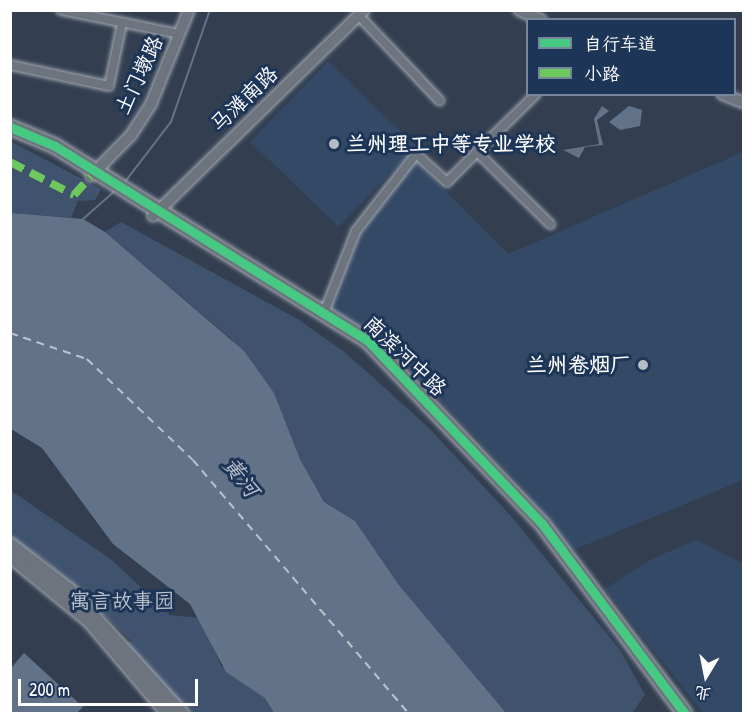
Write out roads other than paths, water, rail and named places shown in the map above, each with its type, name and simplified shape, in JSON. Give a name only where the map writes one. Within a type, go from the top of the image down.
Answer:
[{"type":"highway","name":"南滨河中路","points":[[10,127],[93,173],[362,346],[537,530],[677,714]]},
{"type":"highway","name":"南滨河中路","points":[[10,136],[93,173]]},
{"type":"highway","name":"南滨河中路","points":[[156,213],[325,310],[367,340],[543,525],[685,714]]},
{"type":"main road","name":"土门墩路","points":[[93,173],[131,135],[151,105],[189,10]]},
{"type":"main road","points":[[519,10],[537,18]]},
{"type":"main road","name":"马滩南路","points":[[156,213],[362,13]]},
{"type":"main road","points":[[727,96],[744,103]]},
{"type":"main road","points":[[10,544],[70,590],[183,714]]},
{"type":"main road","points":[[10,556],[90,622],[168,714]]},
{"type":"street","points":[[61,10],[179,34]]},
{"type":"street","points":[[362,13],[440,100]]},
{"type":"street","points":[[10,65],[109,86],[122,23]]},
{"type":"street","points":[[325,310],[356,231],[416,153],[447,182],[534,96]]},
{"type":"street","points":[[477,152],[550,224]]},
{"type":"water","points":[[602,106],[609,111],[597,120],[603,145],[585,147],[579,158],[563,150],[599,144],[594,119]]},
{"type":"water","points":[[629,106],[642,110],[640,126],[620,130],[609,122]]},
{"type":"water","name":"黄河","points":[[11,213],[83,219],[105,232],[244,351],[274,393],[300,459],[324,502],[355,521],[398,584],[506,713],[274,713],[265,698],[226,672],[190,604],[113,544],[42,448],[11,429]]},
{"type":"water","points":[[24,653],[83,707],[77,713],[11,713],[11,668]]},
{"type":"waterway","points":[[125,182],[171,122],[210,10]]},
{"type":"waterway","points":[[82,220],[115,191]]},
{"type":"place","name":"兰州理工中等专业学校","points":[[334,144]]},
{"type":"place","name":"兰州卷烟厂","points":[[643,365]]},
{"type":"park label","name":"寓言故事园","points":[[122,601]]}]
